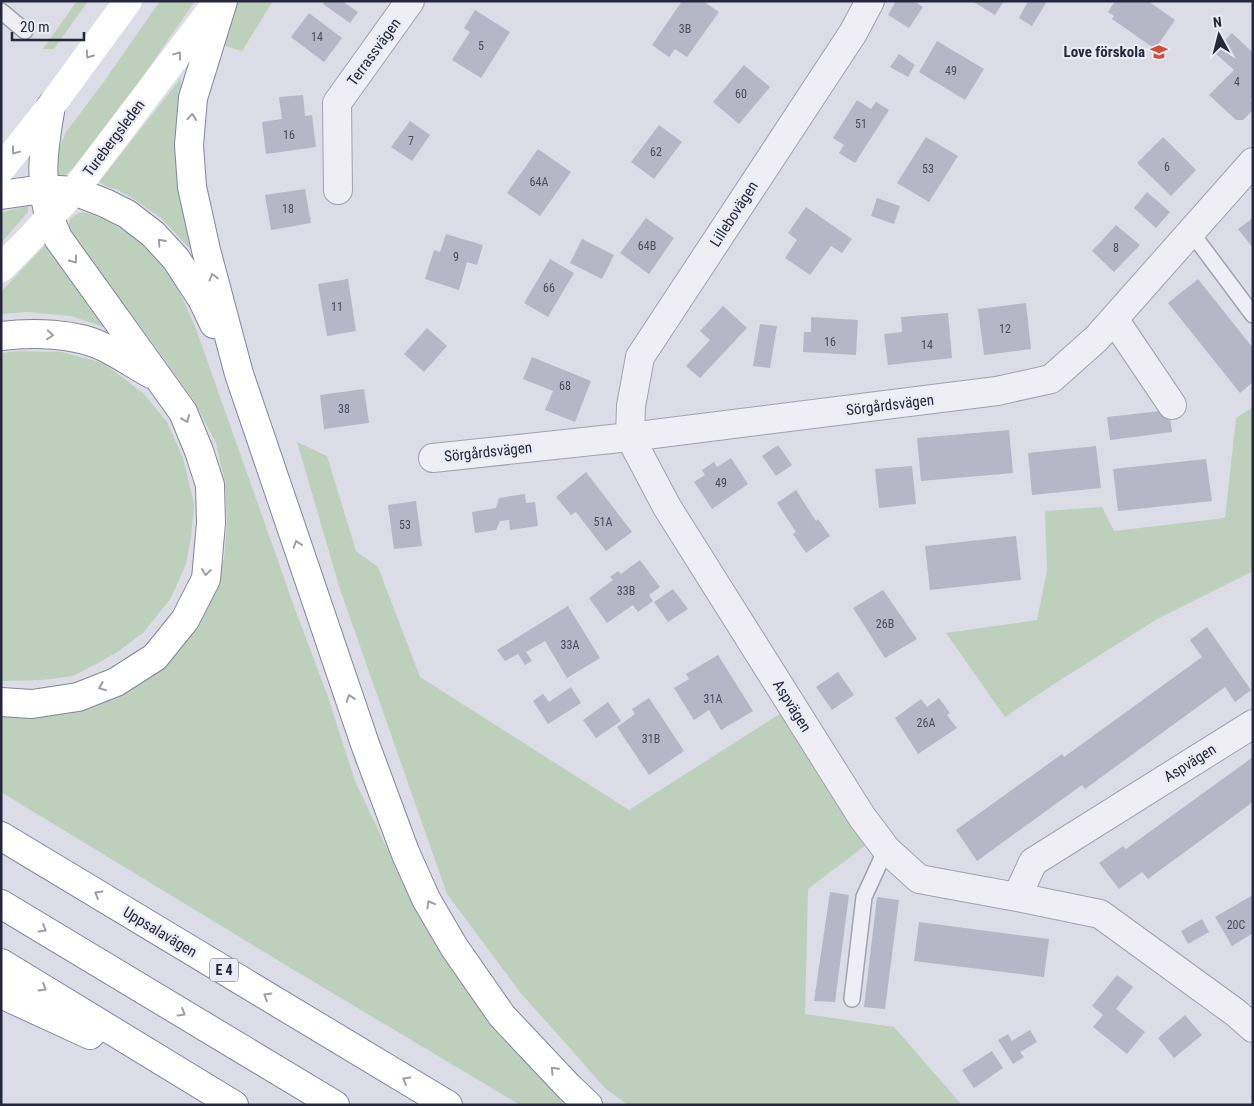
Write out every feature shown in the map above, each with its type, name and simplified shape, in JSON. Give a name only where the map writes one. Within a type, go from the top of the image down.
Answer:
[{"type":"main road","points":[[1,169],[51,106],[128,1]]},
{"type":"main road","name":"Turebergsleden","points":[[1,268],[74,191],[218,1]]},
{"type":"main road","points":[[223,1],[193,98],[189,145],[192,187],[239,374],[369,753],[405,852],[426,899],[454,947],[502,1016],[588,1105]]},
{"type":"main road","points":[[1,702],[32,704],[78,697],[116,682],[155,657],[185,620],[206,579],[211,523],[210,485],[183,412],[58,238],[49,218],[43,189],[42,170],[51,106]]},
{"type":"main road","points":[[1,195],[43,189],[74,191],[127,214],[154,234],[176,259],[202,299],[239,374]]},
{"type":"main road","points":[[1,336],[50,334],[85,340],[103,346],[159,378]]},
{"type":"main road","name":"Uppsalavägen","points":[[1,836],[448,1105]]},
{"type":"main road","points":[[1,904],[335,1105]]},
{"type":"main road","points":[[1,963],[234,1105]]},
{"type":"main road","points":[[1,994],[207,1089]]},
{"type":"street","name":"Terrassvägen","points":[[338,190],[337,102],[410,1]]},
{"type":"street","name":"Lillebovägen","points":[[630,437],[631,406],[640,357],[853,33],[870,1]]},
{"type":"street","name":"Sörgårdsvägen","points":[[432,458],[630,437],[997,391],[1050,379],[1097,338],[1252,164]]},
{"type":"street","points":[[1114,319],[1172,405]]},
{"type":"street","name":"Aspvägen","points":[[630,437],[666,507],[862,817],[886,849],[919,879],[1100,914],[1236,1013],[1253,1028]]},
{"type":"street","name":"Aspvägen","points":[[1017,897],[1032,862],[1253,724]]},
{"type":"lane","points":[[1,11],[25,31]]},
{"type":"lane","points":[[1191,232],[1253,315]]},
{"type":"lane","points":[[852,999],[864,897],[886,849]]},
{"type":"green space","points":[[77,1],[88,1],[54,49],[43,49]]},
{"type":"green space","points":[[160,1],[195,1],[139,82],[75,166],[68,173],[54,175],[57,153],[66,132]]},
{"type":"green space","points":[[238,1],[273,1],[242,51],[222,45]]},
{"type":"green space","points":[[181,78],[176,159],[180,192],[194,246],[190,249],[161,218],[132,198],[99,182]]},
{"type":"green space","points":[[28,206],[28,212],[1,243],[1,213]]},
{"type":"green space","points":[[82,212],[116,226],[148,249],[164,267],[178,289],[196,329],[328,697],[355,781],[414,906],[464,986],[516,1052],[568,1105],[520,1105],[1,792],[1,716],[51,714],[200,618],[224,559],[227,521],[225,483],[216,443],[193,399],[70,233],[70,220]]},
{"type":"green space","points":[[47,243],[105,324],[104,327],[71,316],[28,312],[1,314],[1,292]]},
{"type":"green space","points":[[20,351],[62,352],[103,363],[143,393],[167,422],[183,458],[194,504],[186,564],[171,598],[144,632],[119,651],[73,676],[42,680],[1,681],[1,353]]},
{"type":"green space","points":[[1253,407],[1253,571],[1157,619],[1005,717],[946,633],[1037,620],[1047,571],[1045,511],[1102,507],[1114,531],[1225,518],[1236,418]]},
{"type":"green space","points":[[297,442],[327,456],[356,551],[378,567],[420,677],[629,810],[783,712],[870,842],[808,889],[805,1014],[894,1027],[962,1105],[628,1105],[606,1089],[520,992],[447,894],[340,589]]},
{"type":"building","points":[[325,1],[342,1],[358,12],[350,23],[323,4]]},
{"type":"building","points":[[682,1],[703,1],[719,12],[687,57],[675,49],[669,57],[652,45]]},
{"type":"building","points":[[896,1],[914,1],[923,7],[909,28],[888,15]]},
{"type":"building","points":[[972,1],[1004,1],[995,15]]},
{"type":"building","points":[[1028,1],[1043,1],[1046,3],[1032,26],[1019,18]]},
{"type":"building","name":"Love förskola","points":[[1115,1],[1148,1],[1175,20],[1155,49],[1112,19],[1114,16],[1108,12]]},
{"type":"building","points":[[475,10],[510,32],[481,78],[452,60],[470,32],[464,28]]},
{"type":"building","points":[[309,13],[342,38],[324,62],[291,37]]},
{"type":"building","points":[[1232,33],[1253,53],[1253,97],[1250,100],[1253,101],[1253,110],[1243,120],[1236,120],[1209,95],[1234,70],[1214,52]]},
{"type":"building","points":[[937,41],[984,69],[965,100],[919,72]]},
{"type":"building","points":[[899,54],[915,65],[908,77],[890,67]]},
{"type":"building","points":[[744,65],[770,87],[739,124],[713,102]]},
{"type":"building","points":[[303,95],[305,116],[312,115],[316,147],[266,154],[262,122],[282,119],[279,97]]},
{"type":"building","points":[[857,100],[871,109],[876,102],[889,110],[855,163],[839,153],[844,145],[833,138]]},
{"type":"building","points":[[410,121],[430,135],[412,161],[391,147]]},
{"type":"building","points":[[659,125],[682,142],[654,179],[631,162]]},
{"type":"building","points":[[926,137],[958,156],[929,202],[897,183]]},
{"type":"building","points":[[1163,137],[1196,170],[1171,196],[1137,163]]},
{"type":"building","points":[[538,149],[571,172],[540,216],[507,193]]},
{"type":"building","points":[[305,189],[311,223],[271,230],[265,195]]},
{"type":"building","points":[[1147,192],[1170,212],[1156,228],[1134,208]]},
{"type":"building","points":[[877,198],[900,206],[894,224],[871,216]]},
{"type":"building","points":[[806,207],[852,239],[842,253],[831,246],[810,275],[785,258],[797,240],[788,233]]},
{"type":"building","points":[[646,218],[674,238],[649,274],[620,253]]},
{"type":"building","points":[[1253,218],[1253,248],[1238,229]]},
{"type":"building","points":[[1116,225],[1140,245],[1114,272],[1092,251]]},
{"type":"building","points":[[446,234],[483,245],[477,265],[467,262],[459,290],[425,279],[434,250],[440,252]]},
{"type":"building","points":[[582,239],[614,255],[602,279],[570,263]]},
{"type":"building","points":[[550,259],[574,273],[548,317],[524,303]]},
{"type":"building","points":[[348,279],[356,331],[327,336],[318,284]]},
{"type":"building","points":[[1198,279],[1253,348],[1253,382],[1240,393],[1168,303]]},
{"type":"building","points":[[1026,303],[1031,349],[984,355],[978,309]]},
{"type":"building","points":[[723,306],[747,328],[700,378],[686,366],[710,340],[700,331]]},
{"type":"building","points":[[948,313],[952,358],[888,365],[884,334],[902,332],[901,317]]},
{"type":"building","points":[[811,317],[858,320],[856,355],[803,352],[804,332],[811,332]]},
{"type":"building","points":[[760,324],[777,326],[770,368],[753,366]]},
{"type":"building","points":[[427,328],[447,346],[424,372],[404,354]]},
{"type":"building","points":[[532,357],[591,381],[575,422],[545,410],[553,391],[523,379]]},
{"type":"building","points":[[364,389],[369,423],[324,429],[320,395]]},
{"type":"building","points":[[1169,410],[1172,432],[1110,440],[1107,417]]},
{"type":"building","points":[[1009,430],[1013,473],[921,481],[917,438]]},
{"type":"building","points":[[778,445],[792,465],[776,476],[762,456]]},
{"type":"building","points":[[1096,446],[1101,488],[1032,495],[1028,453]]},
{"type":"building","points":[[731,458],[748,484],[712,509],[694,482],[705,475],[702,470],[714,462],[717,467]]},
{"type":"building","points":[[1206,459],[1212,501],[1118,511],[1113,469]]},
{"type":"building","points":[[912,466],[916,504],[879,508],[875,469]]},
{"type":"building","points":[[586,472],[632,532],[606,551],[576,512],[571,515],[556,497]]},
{"type":"building","points":[[796,490],[816,521],[818,519],[830,536],[806,553],[793,534],[796,532],[777,503]]},
{"type":"building","points":[[525,494],[526,503],[535,502],[538,526],[510,530],[509,520],[500,521],[496,530],[475,533],[472,512],[496,508],[499,498]]},
{"type":"building","points":[[416,501],[422,546],[394,549],[388,505]]},
{"type":"building","points":[[1016,536],[1021,580],[930,590],[925,546]]},
{"type":"building","points":[[640,560],[660,587],[649,595],[653,601],[638,612],[633,605],[607,623],[589,598],[613,580],[610,577],[618,571],[621,574]]},
{"type":"building","points":[[673,589],[688,609],[668,622],[654,602]]},
{"type":"building","points":[[883,590],[917,639],[885,658],[853,608]]},
{"type":"building","points":[[568,606],[600,658],[567,678],[545,641],[526,652],[532,661],[525,665],[518,654],[505,661],[497,650]]},
{"type":"building","points":[[1207,627],[1251,690],[1235,702],[1225,687],[1085,789],[1082,785],[977,861],[956,830],[1062,754],[1064,757],[1202,657],[1190,640]]},
{"type":"building","points":[[718,655],[753,711],[721,730],[709,710],[694,720],[674,688],[689,679],[686,674]]},
{"type":"building","points":[[838,672],[854,695],[832,710],[816,687]]},
{"type":"building","points":[[571,687],[581,703],[548,724],[533,701],[543,694],[549,702]]},
{"type":"building","points":[[649,698],[684,751],[649,775],[617,727],[635,714],[632,709]]},
{"type":"building","points":[[939,698],[950,713],[947,715],[957,728],[918,754],[895,718],[921,699],[927,707]]},
{"type":"building","points":[[608,702],[621,721],[596,738],[583,720]]},
{"type":"building","points":[[1253,757],[1253,802],[1148,879],[1142,872],[1119,889],[1099,863],[1123,846],[1126,849]]},
{"type":"building","points":[[830,892],[849,895],[835,1002],[814,1001]]},
{"type":"building","points":[[1253,895],[1253,933],[1232,946],[1215,917]]},
{"type":"building","points":[[877,897],[899,900],[885,1009],[864,1007]]},
{"type":"building","points":[[1202,919],[1209,932],[1188,944],[1181,931]]},
{"type":"building","points":[[919,922],[1049,939],[1044,977],[914,961]]},
{"type":"building","points":[[1117,975],[1133,987],[1116,1009],[1145,1032],[1127,1054],[1093,1027],[1103,1015],[1092,1006]]},
{"type":"building","points":[[1185,1015],[1202,1035],[1174,1058],[1158,1038]]},
{"type":"building","points":[[1030,1030],[1037,1042],[1020,1052],[1024,1057],[1013,1064],[998,1040],[1008,1034],[1012,1041]]},
{"type":"building","points":[[992,1051],[1003,1068],[974,1088],[962,1070]]},
{"type":"place","name":"Love förskola","points":[[1159,52]]}]
